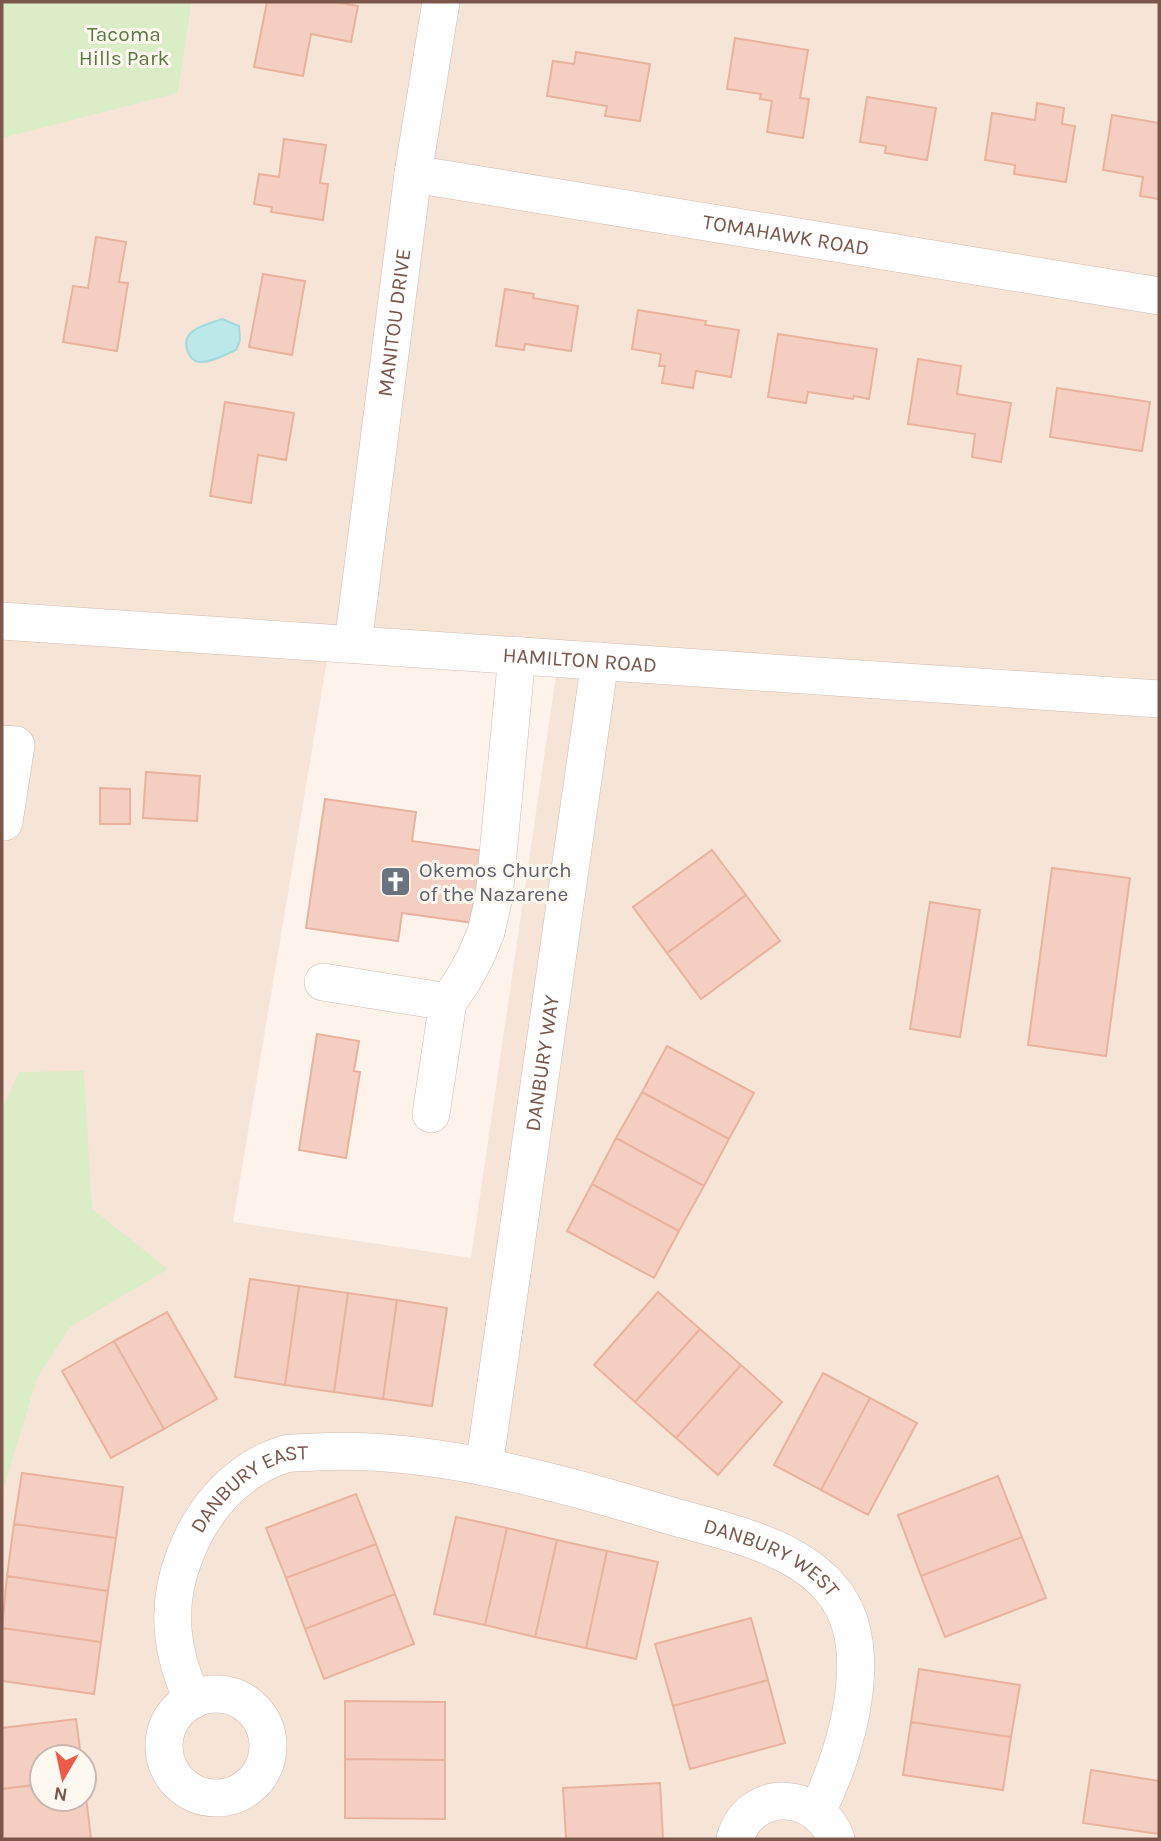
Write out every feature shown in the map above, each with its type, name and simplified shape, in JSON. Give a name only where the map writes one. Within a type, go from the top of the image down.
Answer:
[{"type":"street","name":"MANITOU DRIVE","points":[[353,644],[413,174],[441,2]]},
{"type":"street","name":"TOMAHAWK ROAD","points":[[413,174],[1159,296]]},
{"type":"street","name":"HAMILTON ROAD","points":[[2,621],[1159,699]]},
{"type":"street","points":[[431,1114],[448,1002],[476,956],[486,932],[494,897],[517,655]]},
{"type":"street","name":"DANBURY WAY","points":[[484,1466],[600,661]]},
{"type":"street","points":[[2,744],[16,745],[4,822]]},
{"type":"street","points":[[323,982],[448,1002]]},
{"type":"street","name":"DANBURY EAST","points":[[193,1699],[177,1660],[172,1636],[175,1585],[191,1540],[201,1521],[214,1503],[239,1479],[284,1454],[372,1452],[484,1466]]},
{"type":"street","name":"DANBURY WEST","points":[[484,1466],[624,1502],[757,1542],[795,1559],[815,1573],[833,1591],[845,1613],[855,1662],[849,1724],[826,1825],[791,1801],[764,1805],[752,1812],[742,1823],[735,1839]]},
{"type":"shaded area","points":[[192,2],[1159,2],[1159,683],[2,605],[2,88],[178,93]]},
{"type":"shaded area","points":[[2,638],[327,660],[233,1222],[471,1258],[556,675],[1159,717],[1159,1839],[2,1839]]},
{"type":"green space","name":"Tacoma Hills Park","points":[[2,2],[192,2],[178,93],[2,138]]},
{"type":"green space","points":[[84,1071],[92,1209],[168,1269],[70,1327],[37,1378],[2,1494],[2,1109],[19,1072]]},
{"type":"water","points":[[222,319],[239,326],[240,340],[236,350],[208,361],[199,362],[191,358],[186,344],[187,338],[196,329]]},
{"type":"building","points":[[267,2],[336,2],[358,6],[351,42],[311,34],[303,76],[254,67]]},
{"type":"building","points":[[735,38],[808,50],[800,98],[809,99],[803,138],[767,132],[772,101],[760,99],[761,94],[727,89]]},
{"type":"building","points":[[576,52],[650,64],[640,121],[605,116],[607,106],[547,96],[553,61],[574,64]]},
{"type":"building","points":[[867,97],[936,108],[927,160],[885,153],[886,146],[860,142]]},
{"type":"building","points":[[1037,103],[1064,108],[1062,124],[1075,126],[1066,182],[1014,174],[1015,165],[985,160],[992,113],[1035,120]]},
{"type":"building","points":[[1112,115],[1159,123],[1159,199],[1140,196],[1143,177],[1103,170]]},
{"type":"building","points":[[284,139],[326,145],[320,183],[328,184],[323,220],[271,212],[272,207],[254,204],[259,174],[279,177]]},
{"type":"building","points":[[96,237],[126,242],[119,282],[128,283],[117,351],[63,342],[73,286],[88,288]]},
{"type":"building","points":[[263,274],[305,281],[292,355],[249,347]]},
{"type":"building","points":[[505,289],[534,294],[533,298],[578,306],[571,351],[525,344],[524,350],[496,346]]},
{"type":"building","points":[[638,310],[706,321],[705,325],[739,330],[731,377],[696,371],[693,388],[662,383],[665,366],[659,366],[661,354],[632,349]]},
{"type":"building","points":[[778,334],[877,349],[869,399],[808,392],[806,403],[768,397]]},
{"type":"building","points":[[918,359],[961,366],[957,394],[1011,403],[1001,462],[972,457],[975,434],[908,424]]},
{"type":"building","points":[[1057,388],[1150,402],[1142,451],[1050,437]]},
{"type":"building","points":[[225,402],[294,413],[286,460],[258,455],[251,503],[210,496]]},
{"type":"building","points":[[146,772],[200,776],[197,821],[143,818]]},
{"type":"building","points":[[100,788],[130,789],[130,824],[100,824]]},
{"type":"building","name":"Okemos Church of the Nazarene","points":[[325,799],[416,812],[412,841],[484,851],[474,923],[402,913],[398,941],[306,928]]},
{"type":"building","points":[[712,850],[746,895],[667,953],[633,907]]},
{"type":"building","points":[[1052,868],[1130,878],[1106,1056],[1028,1045]]},
{"type":"building","points":[[746,895],[780,941],[701,999],[667,953]]},
{"type":"building","points":[[930,902],[980,910],[960,1037],[910,1029]]},
{"type":"building","points":[[317,1034],[359,1041],[354,1071],[360,1072],[346,1158],[299,1150]]},
{"type":"building","points":[[667,1046],[754,1093],[729,1139],[642,1092]]},
{"type":"building","points":[[642,1092],[729,1139],[704,1186],[616,1138]]},
{"type":"building","points":[[616,1138],[704,1186],[679,1231],[592,1184]]},
{"type":"building","points":[[592,1184],[679,1231],[654,1278],[567,1231]]},
{"type":"building","points":[[250,1279],[299,1286],[285,1385],[235,1377]]},
{"type":"building","points":[[299,1286],[348,1293],[334,1392],[285,1385]]},
{"type":"building","points":[[658,1292],[700,1329],[635,1402],[594,1365]]},
{"type":"building","points":[[348,1293],[397,1300],[383,1399],[334,1392]]},
{"type":"building","points":[[397,1300],[447,1308],[432,1406],[383,1399]]},
{"type":"building","points":[[167,1312],[217,1399],[164,1429],[114,1341]]},
{"type":"building","points":[[700,1329],[741,1365],[676,1438],[635,1402]]},
{"type":"building","points":[[114,1341],[164,1429],[111,1458],[62,1371]]},
{"type":"building","points":[[741,1365],[782,1402],[718,1475],[676,1438]]},
{"type":"building","points":[[823,1373],[870,1398],[821,1490],[774,1465]]},
{"type":"building","points":[[870,1398],[917,1423],[868,1515],[821,1490]]},
{"type":"building","points":[[22,1473],[123,1487],[116,1538],[14,1524]]},
{"type":"building","points":[[998,1476],[1022,1537],[921,1576],[898,1515]]},
{"type":"building","points":[[356,1494],[376,1544],[286,1578],[266,1528]]},
{"type":"building","points":[[456,1517],[507,1528],[485,1625],[434,1614]]},
{"type":"building","points":[[14,1524],[116,1538],[108,1591],[7,1576]]},
{"type":"building","points":[[507,1528],[557,1540],[535,1637],[485,1625]]},
{"type":"building","points":[[1022,1537],[1046,1598],[945,1637],[921,1576]]},
{"type":"building","points":[[557,1540],[607,1551],[586,1648],[535,1637]]},
{"type":"building","points":[[376,1544],[395,1594],[305,1629],[286,1578]]},
{"type":"building","points":[[607,1551],[658,1562],[636,1659],[586,1648]]},
{"type":"building","points":[[7,1576],[108,1591],[101,1642],[2,1628]]},
{"type":"building","points":[[395,1594],[414,1644],[324,1679],[305,1629]]},
{"type":"building","points":[[751,1618],[768,1680],[673,1706],[655,1644]]},
{"type":"building","points":[[2,1628],[101,1642],[94,1694],[2,1681]]},
{"type":"building","points":[[919,1669],[1020,1685],[1011,1737],[911,1722]]},
{"type":"building","points":[[768,1680],[785,1743],[690,1769],[673,1706]]},
{"type":"building","points":[[345,1701],[445,1702],[445,1760],[345,1759]]},
{"type":"building","points":[[76,1719],[79,1743],[28,1743],[28,1786],[2,1789],[2,1728]]},
{"type":"building","points":[[911,1722],[1011,1737],[1003,1790],[903,1775]]},
{"type":"building","points":[[345,1759],[445,1760],[445,1819],[345,1818]]},
{"type":"building","points":[[1091,1770],[1159,1781],[1159,1834],[1083,1823]]},
{"type":"building","points":[[660,1783],[663,1839],[566,1839],[563,1788]]},
{"type":"building","points":[[28,1786],[28,1813],[88,1813],[91,1839],[2,1839],[2,1789]]},
{"type":"place","name":"Okemos Church of the Nazarene","points":[[396,882]]}]
